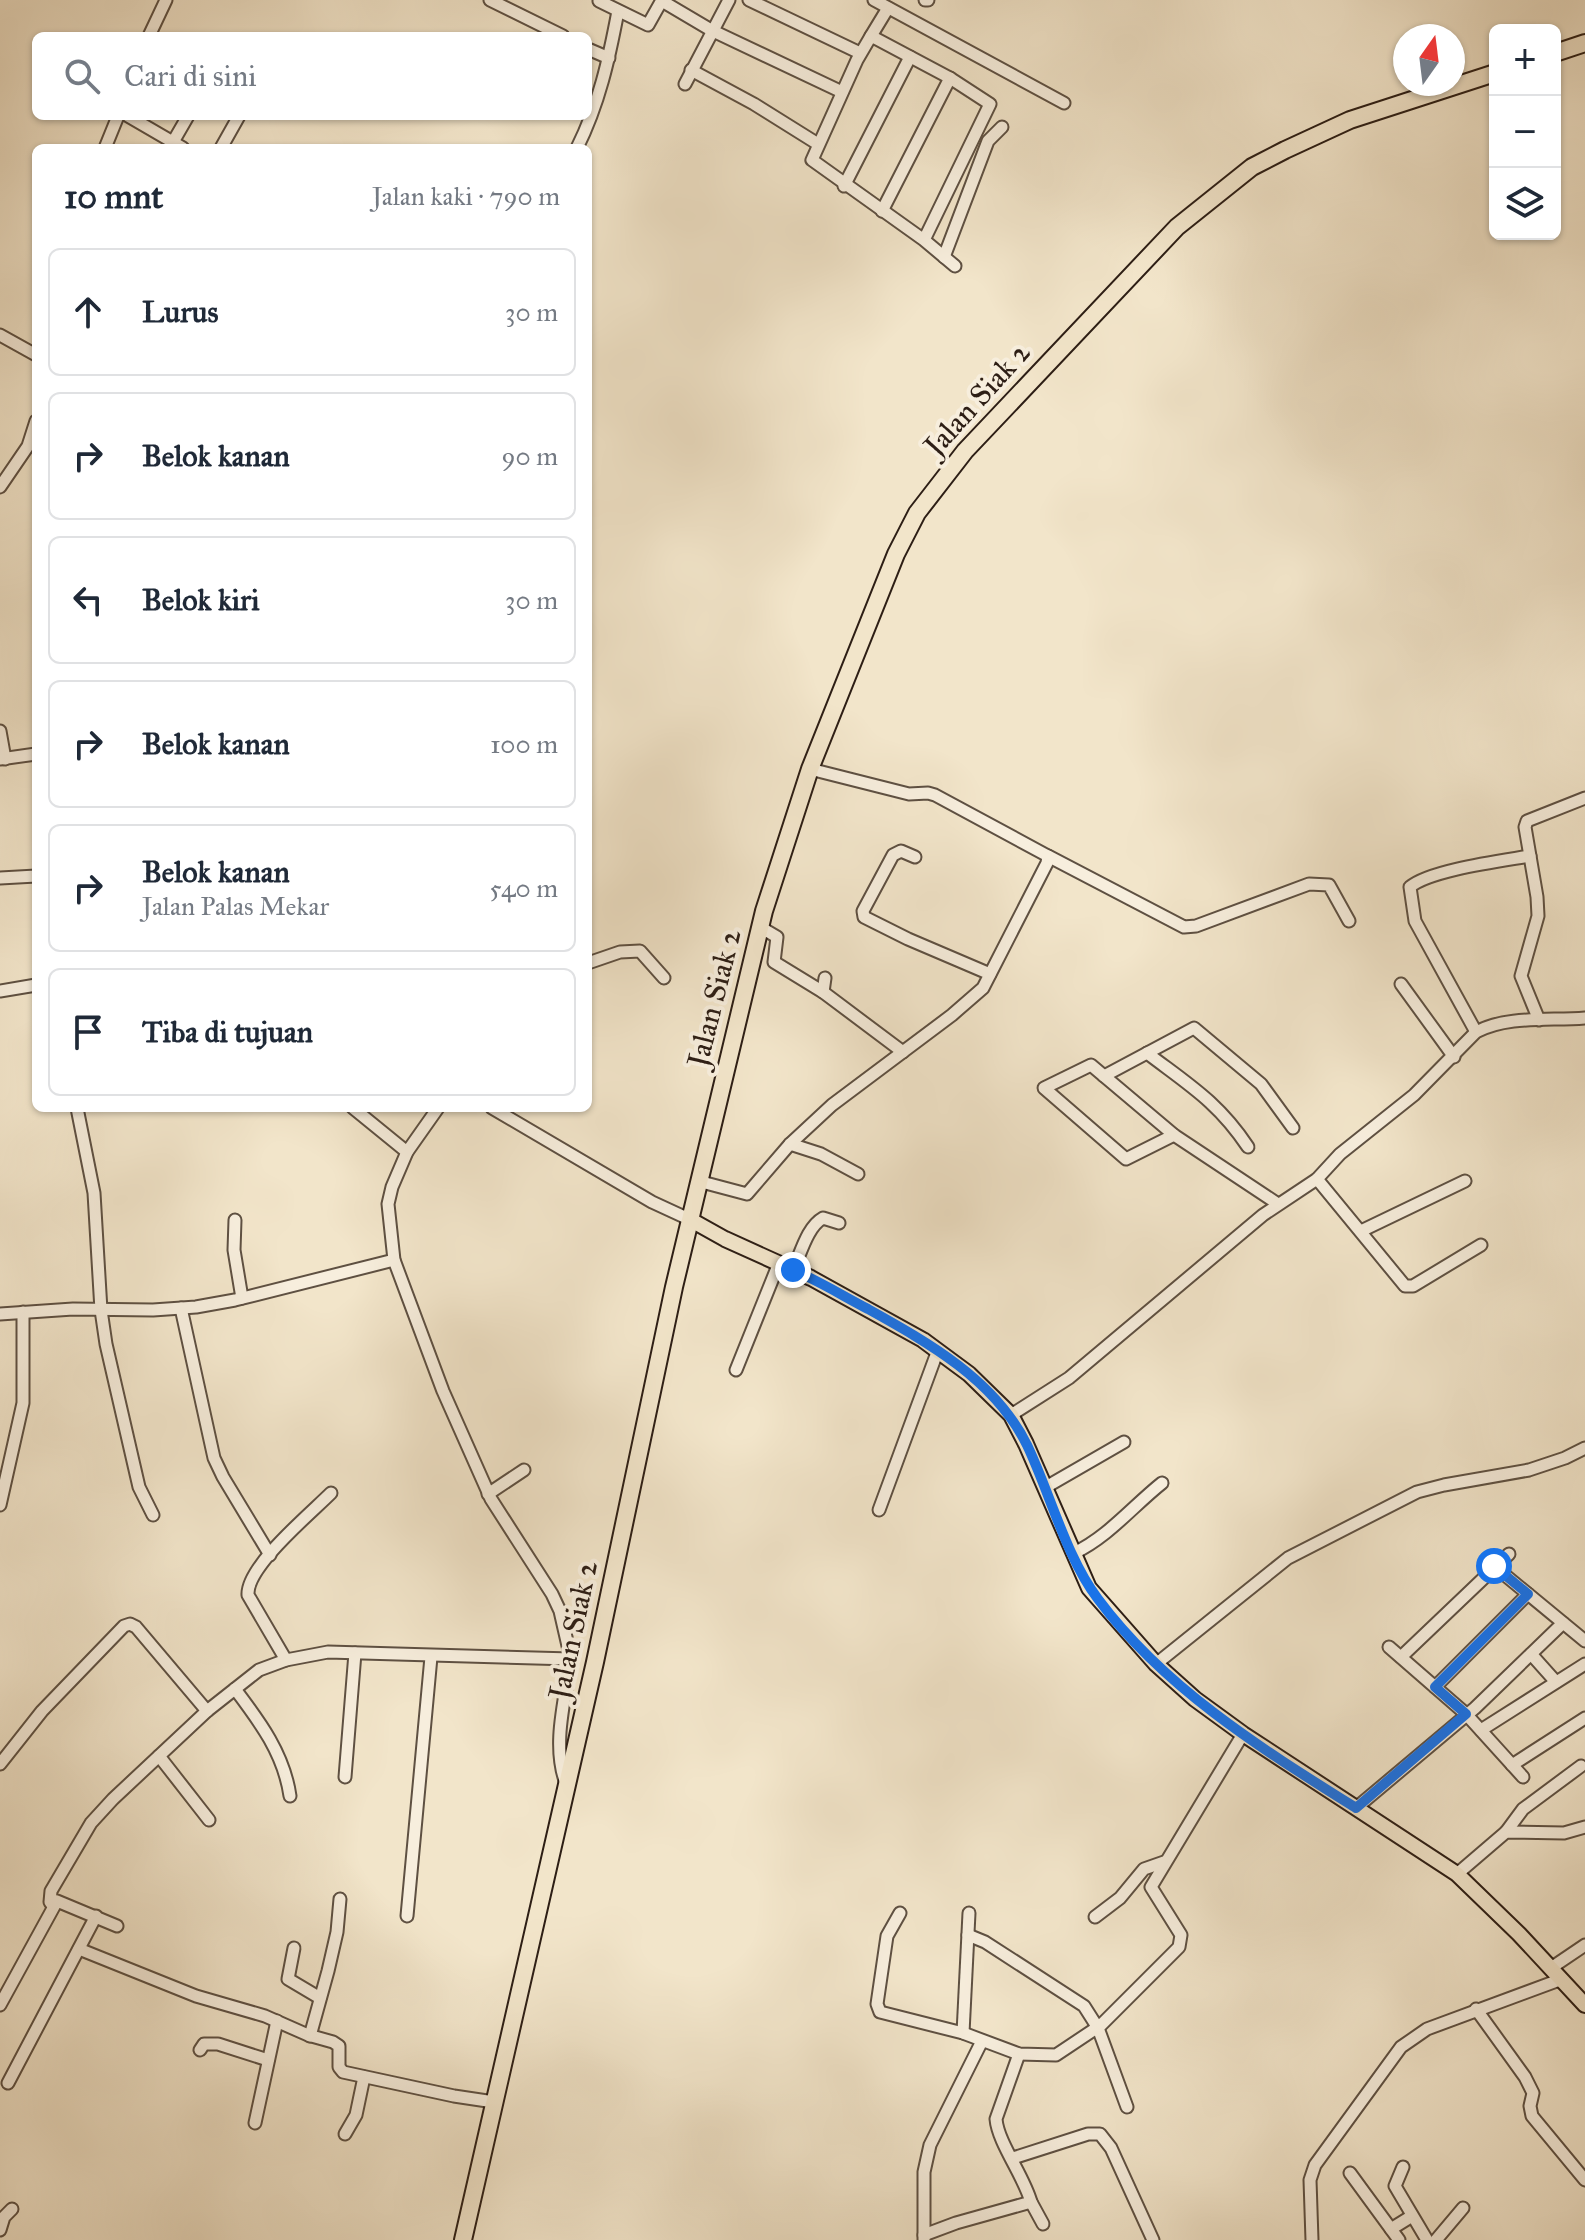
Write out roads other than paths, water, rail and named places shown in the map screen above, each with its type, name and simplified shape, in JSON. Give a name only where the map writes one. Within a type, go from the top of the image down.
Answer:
[{"type":"highway","points":[[1561,51],[1585,43]]},
{"type":"highway","name":"Jalan Siak 2","points":[[463,2240],[567,1787],[698,1181],[771,884],[810,769],[896,554],[917,513],[965,451],[1177,227],[1252,167],[1285,150],[1350,120],[1489,75]]},
{"type":"main road","points":[[691,1220],[923,1340],[969,1374],[1011,1415],[1089,1588],[1156,1664],[1195,1699],[1243,1734],[1457,1874],[1585,2005]]},
{"type":"street","points":[[151,32],[166,0]]},
{"type":"street","points":[[490,0],[554,32]]},
{"type":"street","points":[[599,1],[649,25],[662,0],[711,30],[842,92]]},
{"type":"street","points":[[685,84],[729,0]]},
{"type":"street","points":[[749,0],[860,53]]},
{"type":"street","points":[[874,0],[1064,103]]},
{"type":"street","points":[[888,8],[875,38],[860,53],[818,144],[813,162],[924,240],[955,266]]},
{"type":"street","points":[[592,118],[609,58],[618,11]]},
{"type":"street","points":[[875,38],[988,101],[989,108],[924,240]]},
{"type":"street","points":[[592,51],[609,58]]},
{"type":"street","points":[[844,186],[910,57]]},
{"type":"street","points":[[691,70],[818,144]]},
{"type":"street","points":[[882,211],[950,78]]},
{"type":"street","points":[[107,144],[116,120]]},
{"type":"street","points":[[135,120],[176,144]]},
{"type":"street","points":[[178,144],[187,120]]},
{"type":"street","points":[[223,144],[237,120]]},
{"type":"street","points":[[579,144],[591,120]]},
{"type":"street","points":[[944,257],[988,141],[1002,127]]},
{"type":"street","points":[[0,335],[32,353]]},
{"type":"street","points":[[0,487],[28,446],[32,434]]},
{"type":"street","points":[[0,731],[2,759],[32,755]]},
{"type":"street","points":[[810,769],[909,794],[935,795],[1184,927],[1196,926],[1319,883],[1329,885],[1349,921]]},
{"type":"street","points":[[1539,1020],[1521,976],[1538,916],[1525,827],[1527,821],[1585,798]]},
{"type":"street","points":[[915,857],[901,851],[893,855],[863,911],[864,917],[990,974]]},
{"type":"street","points":[[698,1181],[747,1194],[790,1144],[832,1105],[983,988],[1046,868],[1048,856]]},
{"type":"street","points":[[1476,1032],[1415,921],[1410,887],[1421,880],[1467,866],[1530,856]]},
{"type":"street","points":[[0,878],[32,876]]},
{"type":"street","points":[[760,927],[777,937],[774,962],[823,992],[903,1052]]},
{"type":"street","points":[[592,962],[620,952],[640,951],[664,978]]},
{"type":"street","points":[[823,992],[825,978]]},
{"type":"street","points":[[1401,984],[1454,1057]]},
{"type":"street","points":[[0,991],[32,986]]},
{"type":"street","points":[[1011,1415],[1069,1378],[1278,1204],[1317,1179],[1340,1154],[1380,1125],[1454,1057],[1476,1032],[1488,1026],[1585,1018]]},
{"type":"street","points":[[1104,1076],[1194,1028],[1261,1084],[1293,1128]]},
{"type":"street","points":[[1147,1053],[1215,1105],[1230,1120],[1248,1147]]},
{"type":"street","points":[[1174,1135],[1126,1159],[1044,1088],[1091,1065],[1174,1135],[1278,1204]]},
{"type":"street","points":[[78,1112],[94,1193],[101,1310],[115,1386],[139,1487],[153,1515]]},
{"type":"street","points":[[358,1112],[407,1152]]},
{"type":"street","points":[[435,1112],[407,1152],[388,1204],[394,1260],[443,1391],[488,1494],[560,1611],[571,1659],[558,1750],[560,1771],[567,1787]]},
{"type":"street","points":[[499,1112],[652,1202],[691,1220]]},
{"type":"street","points":[[790,1144],[821,1154],[858,1174]]},
{"type":"street","points":[[1317,1179],[1405,1286],[1413,1286],[1481,1245]]},
{"type":"street","points":[[1361,1231],[1465,1181]]},
{"type":"street","points":[[736,1370],[786,1267],[811,1228],[823,1218],[839,1223]]},
{"type":"street","points":[[235,1220],[234,1250],[242,1298]]},
{"type":"street","points":[[0,1314],[73,1309],[181,1308],[242,1298],[394,1260]]},
{"type":"street","points":[[181,1308],[214,1458],[270,1555]]},
{"type":"street","points":[[0,1505],[23,1403],[23,1312]]},
{"type":"street","points":[[879,1510],[938,1350]]},
{"type":"street","points":[[1046,1487],[1124,1442]]},
{"type":"street","points":[[1156,1664],[1288,1558],[1417,1492],[1529,1470],[1585,1448]]},
{"type":"street","points":[[488,1494],[524,1470]]},
{"type":"street","points":[[1074,1553],[1112,1528],[1162,1483]]},
{"type":"street","points":[[286,1660],[248,1595],[248,1584],[270,1555],[331,1493]]},
{"type":"street","points":[[1401,1657],[1509,1554]]},
{"type":"street","points":[[1494,1566],[1585,1641]]},
{"type":"street","points":[[1435,1687],[1528,1594]]},
{"type":"street","points":[[1356,1808],[1466,1714],[1563,1623]]},
{"type":"street","points":[[0,1764],[42,1711],[124,1626],[130,1624],[136,1627],[207,1711]]},
{"type":"street","points":[[1389,1647],[1466,1714],[1523,1777]]},
{"type":"street","points":[[53,1906],[50,1902],[51,1891],[91,1823],[207,1711],[259,1670],[286,1660],[328,1652],[571,1659]]},
{"type":"street","points":[[345,1777],[355,1653]]},
{"type":"street","points":[[1531,1654],[1556,1682]]},
{"type":"street","points":[[407,1916],[431,1657]]},
{"type":"street","points":[[1481,1730],[1585,1664]]},
{"type":"street","points":[[235,1689],[284,1765],[290,1796]]},
{"type":"street","points":[[1512,1765],[1585,1718]]},
{"type":"street","points":[[900,1913],[887,1936],[877,2009],[880,2012],[963,2033],[1019,2054],[1056,2055],[1098,2028],[1179,1947],[1181,1935],[1152,1891],[1153,1882],[1243,1734]]},
{"type":"street","points":[[159,1756],[209,1820]]},
{"type":"street","points":[[1457,1874],[1506,1832],[1523,1809],[1581,1766]]},
{"type":"street","points":[[1506,1832],[1564,1833],[1585,1827]]},
{"type":"street","points":[[1095,1917],[1120,1898],[1144,1869],[1164,1862]]},
{"type":"street","points":[[310,2036],[337,1932],[340,1899]]},
{"type":"street","points":[[0,2005],[57,1901],[117,1926]]},
{"type":"street","points":[[963,2033],[969,1913]]},
{"type":"street","points":[[8,2083],[96,1916]]},
{"type":"street","points":[[968,1935],[985,1942],[1084,2006],[1098,2028],[1127,2107]]},
{"type":"street","points":[[1312,2240],[1310,2189],[1315,2165],[1401,2047],[1427,2029],[1556,1973],[1585,1945]]},
{"type":"street","points":[[294,1948],[288,1979],[320,1998]]},
{"type":"street","points":[[79,1949],[196,1996],[333,2042],[339,2046],[341,2070],[494,2102]]},
{"type":"street","points":[[1476,2009],[1525,2077],[1533,2093],[1530,2106],[1532,2116],[1585,2180]]},
{"type":"street","points":[[255,2123],[277,2021]]},
{"type":"street","points":[[982,2041],[930,2145],[924,2172],[924,2237],[1031,2202]]},
{"type":"street","points":[[200,2050],[204,2044],[218,2044],[268,2060]]},
{"type":"street","points":[[1019,2054],[996,2119],[997,2129],[1043,2224]]},
{"type":"street","points":[[345,2134],[356,2115],[364,2077]]},
{"type":"street","points":[[1013,2158],[1088,2134],[1100,2134],[1111,2148],[1153,2240]]},
{"type":"street","points":[[1403,2167],[1395,2186],[1427,2240]]},
{"type":"street","points":[[1350,2173],[1399,2240]]},
{"type":"street","points":[[1436,2240],[1463,2208]]},
{"type":"street","points":[[0,2230],[4,2217],[12,2209]]},
{"type":"street","points":[[1391,2229],[1412,2216]]}]
